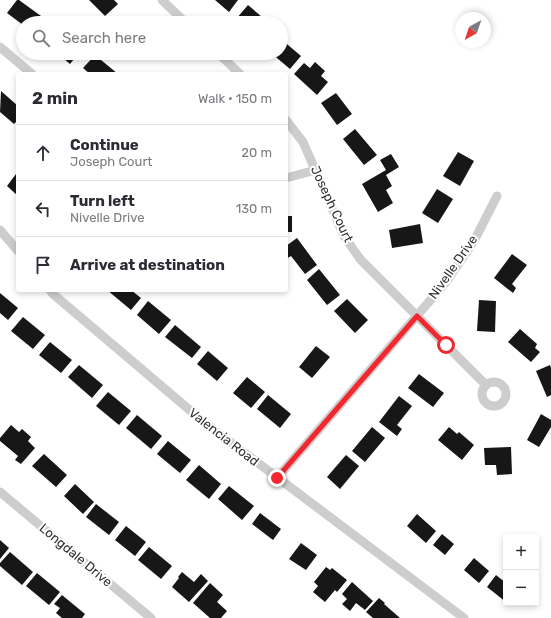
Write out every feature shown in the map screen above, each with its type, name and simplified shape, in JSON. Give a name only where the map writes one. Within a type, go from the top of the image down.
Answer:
[{"type":"street","points":[[162,0],[179,16]]},
{"type":"street","points":[[0,47],[30,72]]},
{"type":"street","points":[[225,60],[238,72]]},
{"type":"street","name":"Joseph Court","points":[[288,123],[303,142],[344,236],[360,259],[486,385]]},
{"type":"street","points":[[288,177],[316,170]]},
{"type":"street","name":"Nivelle Drive","points":[[277,478],[446,282],[474,241],[497,196]]},
{"type":"street","points":[[0,230],[16,249]]},
{"type":"street","name":"Valencia Road","points":[[52,292],[205,423],[464,618]]},
{"type":"street","name":"Longdale Drive","points":[[0,492],[151,618]]},
{"type":"building","points":[[17,0],[19,0],[41,16],[16,16],[16,20],[7,13]]},
{"type":"building","points":[[89,0],[114,0],[118,4],[105,16]]},
{"type":"building","points":[[215,0],[238,0],[229,12]]},
{"type":"building","points":[[248,5],[261,16],[239,16]]},
{"type":"building","points":[[288,45],[301,56],[290,69],[279,60],[288,60]]},
{"type":"building","points":[[65,60],[73,60],[70,64]]},
{"type":"building","points":[[90,60],[101,60],[116,72],[88,72],[83,68]]},
{"type":"building","points":[[315,62],[325,71],[321,76],[328,82],[317,95],[294,74],[304,63],[310,68]]},
{"type":"building","points":[[1,91],[16,104],[16,122],[14,124],[0,112]]},
{"type":"building","points":[[336,93],[352,114],[337,125],[321,103]]},
{"type":"building","points":[[355,129],[377,155],[364,165],[343,139]]},
{"type":"building","points":[[458,152],[474,161],[460,186],[443,176]]},
{"type":"building","points":[[391,154],[399,167],[386,175],[392,186],[386,190],[393,203],[378,212],[362,184],[386,170],[380,160]]},
{"type":"building","points":[[16,174],[16,194],[7,186]]},
{"type":"building","points":[[437,189],[453,199],[438,223],[422,213]]},
{"type":"building","points":[[288,216],[292,216],[292,232],[288,232]]},
{"type":"building","points":[[420,224],[423,243],[392,248],[389,230]]},
{"type":"building","points":[[297,238],[317,265],[305,274],[291,256],[288,258],[288,245]]},
{"type":"building","points":[[512,254],[527,265],[512,284],[516,288],[513,293],[494,278]]},
{"type":"building","points":[[319,269],[340,295],[327,305],[307,280]]},
{"type":"building","points":[[109,292],[134,292],[141,298],[131,310]]},
{"type":"building","points":[[0,293],[18,308],[8,320],[0,313]]},
{"type":"building","points":[[347,299],[368,320],[355,333],[334,311]]},
{"type":"building","points":[[479,300],[496,301],[495,332],[477,331]]},
{"type":"building","points":[[148,301],[171,320],[159,334],[137,315]]},
{"type":"building","points":[[23,317],[45,335],[33,349],[11,331]]},
{"type":"building","points":[[175,325],[201,347],[192,358],[165,337]]},
{"type":"building","points":[[520,329],[537,344],[535,348],[540,352],[531,362],[508,342]]},
{"type":"building","points":[[50,342],[72,360],[61,373],[39,355]]},
{"type":"building","points":[[316,346],[330,357],[312,378],[299,367]]},
{"type":"building","points":[[208,351],[228,368],[217,381],[197,364]]},
{"type":"building","points":[[79,365],[103,385],[92,398],[68,377]]},
{"type":"building","points":[[550,365],[551,395],[547,397],[536,371]]},
{"type":"building","points":[[419,374],[444,393],[433,407],[408,388]]},
{"type":"building","points":[[247,377],[265,392],[251,408],[233,393]]},
{"type":"building","points":[[108,392],[131,411],[119,425],[96,406]]},
{"type":"building","points":[[268,395],[291,414],[280,428],[257,409]]},
{"type":"building","points":[[399,396],[412,406],[397,425],[402,429],[397,436],[379,422]]},
{"type":"building","points":[[541,414],[551,420],[551,427],[539,447],[527,440]]},
{"type":"building","points":[[137,415],[162,436],[151,449],[126,428]]},
{"type":"building","points":[[11,425],[19,432],[22,429],[31,437],[28,441],[35,448],[21,464],[15,460],[18,456],[0,441],[0,438]]},
{"type":"building","points":[[372,427],[385,438],[365,462],[352,451]]},
{"type":"building","points":[[449,427],[457,434],[459,432],[474,445],[462,460],[438,440]]},
{"type":"building","points":[[168,441],[191,460],[180,473],[157,454]]},
{"type":"building","points":[[511,447],[512,474],[497,475],[496,465],[485,465],[484,448]]},
{"type":"building","points":[[44,454],[67,475],[56,487],[32,466]]},
{"type":"building","points":[[346,455],[359,466],[340,489],[327,477]]},
{"type":"building","points":[[199,465],[221,484],[209,499],[186,480]]},
{"type":"building","points":[[75,484],[94,502],[83,514],[64,496]]},
{"type":"building","points":[[229,486],[254,506],[242,520],[218,499]]},
{"type":"building","points":[[96,504],[119,522],[109,535],[86,517]]},
{"type":"building","points":[[260,513],[281,529],[273,540],[252,524]]},
{"type":"building","points":[[417,514],[436,531],[426,543],[407,526]]},
{"type":"building","points":[[126,526],[146,542],[135,556],[115,540]]},
{"type":"building","points":[[442,534],[454,544],[445,555],[433,545]]},
{"type":"building","points":[[0,540],[9,548],[0,559]]},
{"type":"building","points":[[301,543],[317,555],[306,570],[289,559]]},
{"type":"building","points":[[149,547],[172,566],[161,579],[138,560]]},
{"type":"building","points":[[10,552],[33,572],[22,585],[0,566],[0,563]]},
{"type":"building","points":[[474,558],[489,571],[479,583],[464,570]]},
{"type":"building","points":[[326,567],[330,570],[332,568],[347,580],[337,592],[335,590],[325,602],[313,592],[318,586],[314,582]]},
{"type":"building","points":[[182,572],[194,582],[201,574],[208,581],[189,602],[172,587]]},
{"type":"building","points":[[37,573],[60,592],[49,605],[26,586]]},
{"type":"building","points":[[496,575],[503,581],[503,600],[487,587]]},
{"type":"building","points":[[352,582],[373,601],[365,610],[356,603],[350,611],[342,604],[347,599],[342,594]]},
{"type":"building","points":[[210,583],[223,595],[217,602],[227,611],[221,618],[210,618],[193,603]]},
{"type":"building","points":[[62,595],[85,614],[82,618],[62,618],[56,613],[60,608],[54,604]]},
{"type":"building","points":[[379,598],[400,618],[373,618],[366,612]]},
{"type":"route","points":[[277,478],[417,316],[446,345]]}]
